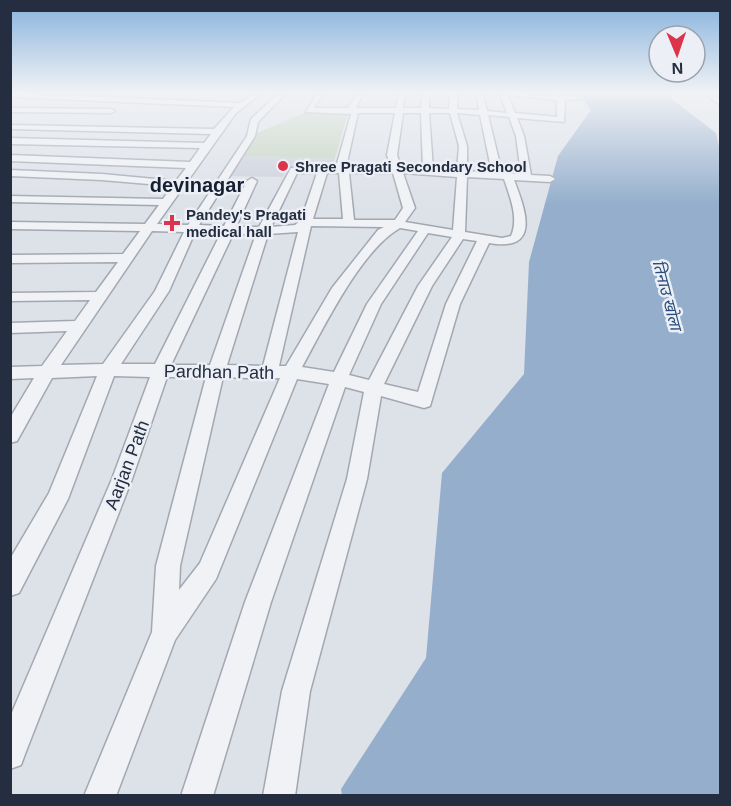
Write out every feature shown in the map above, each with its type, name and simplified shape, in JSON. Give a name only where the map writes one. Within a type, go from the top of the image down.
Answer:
[{"type":"street","points":[[118,130],[216,132]]},
{"type":"street","points":[[10,435],[46,372],[218,130]]},
{"type":"street","points":[[10,584],[57,499],[108,369],[162,291],[191,229],[251,136],[252,130]]},
{"type":"street","points":[[349,222],[342,170],[351,130]]},
{"type":"street","points":[[100,795],[165,632],[208,571],[291,372],[339,288],[382,233],[398,224],[410,208],[395,170],[392,155],[395,130]]},
{"type":"street","points":[[426,130],[428,171]]},
{"type":"street","points":[[279,795],[296,691],[357,479],[373,389],[424,286],[459,236],[462,189],[460,172],[463,146],[460,130]]},
{"type":"street","points":[[10,226],[70,225],[263,231],[298,228],[306,222],[349,222],[398,224],[502,243],[513,241],[518,235],[519,207],[502,175],[489,130]]},
{"type":"street","points":[[517,130],[526,176]]},
{"type":"street","points":[[10,141],[206,146]]},
{"type":"street","points":[[10,158],[193,165]]},
{"type":"street","points":[[165,632],[168,566],[216,372],[263,231],[294,170],[460,172],[550,178]]},
{"type":"street","points":[[269,374],[306,222],[323,170]]},
{"type":"street","points":[[10,173],[102,177],[179,184]]},
{"type":"street","name":"Aarjan Path","points":[[10,754],[122,479],[160,371],[252,182]]},
{"type":"street","points":[[10,199],[166,202]]},
{"type":"street","points":[[197,795],[258,603],[339,379],[374,304],[424,229]]},
{"type":"street","name":"Pardhan Path","points":[[10,373],[108,369],[269,374],[291,372],[339,379],[424,401],[453,304],[484,240]]},
{"type":"street","points":[[10,259],[128,258]]},
{"type":"street","points":[[10,297],[101,296]]},
{"type":"street","points":[[10,328],[80,326]]},
{"type":"shaded area","name":"Shree Pragati Secondary School","points":[[240,156],[335,158],[334,165],[329,167],[287,167],[283,177],[229,176]]},
{"type":"green space","points":[[265,130],[343,130],[335,158],[242,156],[255,134]]},
{"type":"water","name":"तिनाउ खोला","points":[[577,130],[712,130],[716,133],[720,151],[720,795],[342,796],[341,789],[426,658],[442,473],[524,374],[529,262],[558,156]]},
{"type":"place","name":"Shree Pragati Secondary School","points":[[283,166]]},
{"type":"place","name":"Pandey's Pragati medical hall","points":[[172,223]]},
{"type":"district","name":"devinagar","points":[[197,185]]}]
